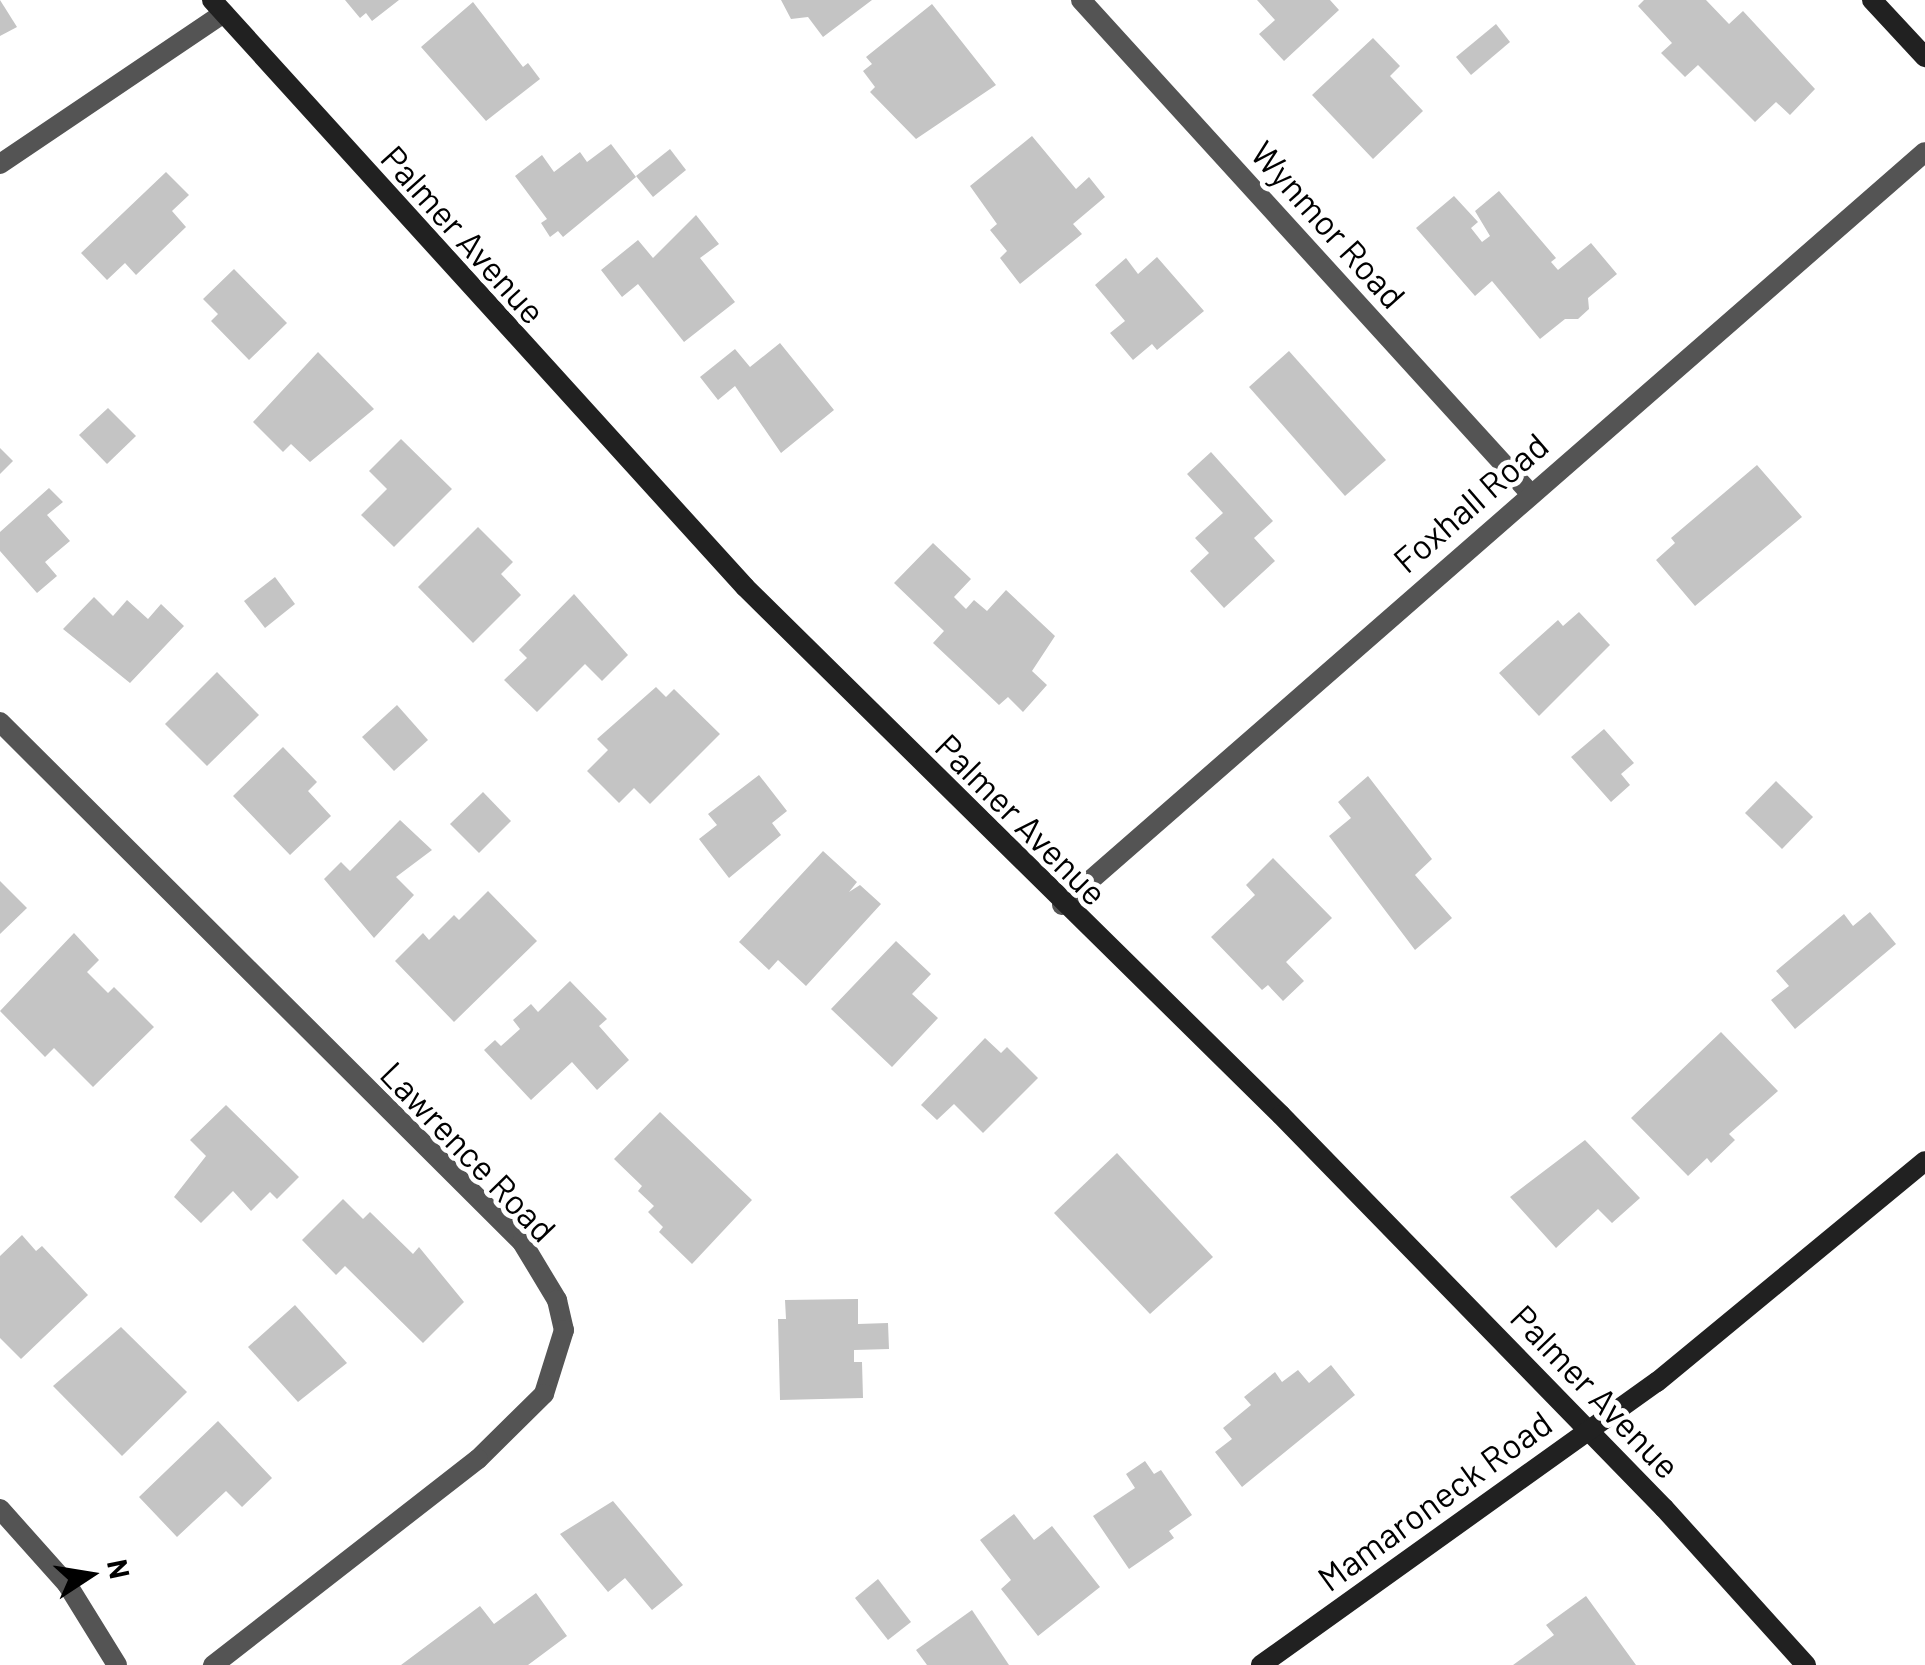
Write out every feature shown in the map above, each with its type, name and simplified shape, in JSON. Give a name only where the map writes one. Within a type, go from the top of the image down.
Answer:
[{"type":"main road","points":[[1872,0],[1925,57]]},
{"type":"main road","name":"Palmer Avenue","points":[[218,7],[575,406],[1062,905],[1280,1115],[1589,1430],[1806,1665]]},
{"type":"main road","name":"Mamaroneck Road","points":[[1260,1665],[1658,1382],[1925,1161]]},
{"type":"street","name":"Wynmor Road","points":[[1080,0],[1529,492]]},
{"type":"street","points":[[0,164],[218,7]]},
{"type":"street","name":"Foxhall Road","points":[[1062,905],[1529,492],[1925,152]]},
{"type":"street","name":"Lawrence Road","points":[[0,722],[522,1242],[558,1300],[564,1330],[544,1394],[478,1459],[213,1665]]},
{"type":"street","points":[[0,1509],[67,1584],[117,1665]]},
{"type":"building","points":[[0,0],[17,27],[0,36]]},
{"type":"building","points":[[345,0],[399,0],[372,21],[366,13],[360,18]]},
{"type":"building","points":[[781,0],[872,0],[823,37],[808,17],[791,19]]},
{"type":"building","points":[[1257,0],[1330,0],[1339,10],[1284,61],[1259,34],[1275,20]]},
{"type":"building","points":[[1644,0],[1706,0],[1729,24],[1743,11],[1815,89],[1790,115],[1776,102],[1755,122],[1698,65],[1685,77],[1661,53],[1672,43],[1638,6]]},
{"type":"building","points":[[473,2],[523,67],[528,63],[540,79],[486,121],[421,47]]},
{"type":"building","points":[[932,4],[996,85],[916,139],[870,92],[875,87],[863,71],[872,64],[866,57]]},
{"type":"building","points":[[1496,24],[1510,42],[1471,75],[1456,57]]},
{"type":"building","points":[[1373,38],[1400,66],[1390,76],[1423,111],[1373,159],[1312,95]]},
{"type":"building","points":[[1032,136],[1076,189],[1089,177],[1105,197],[1073,224],[1082,234],[1020,284],[1000,258],[1007,251],[990,230],[997,224],[970,186]]},
{"type":"building","points":[[611,144],[636,177],[563,237],[558,231],[550,237],[541,223],[547,219],[515,176],[542,155],[554,172],[580,152],[587,162]]},
{"type":"building","points":[[670,149],[686,170],[653,197],[636,176]]},
{"type":"building","points":[[166,172],[189,195],[172,211],[186,227],[136,275],[125,263],[107,280],[81,253]]},
{"type":"building","points":[[1499,191],[1556,258],[1551,262],[1558,270],[1591,243],[1617,274],[1588,298],[1589,309],[1578,319],[1565,319],[1540,339],[1492,281],[1475,296],[1416,228],[1454,196],[1478,222],[1471,228],[1482,242],[1490,236],[1475,211]]},
{"type":"building","points":[[696,215],[719,244],[700,258],[735,302],[684,342],[638,284],[622,297],[601,270],[638,240],[653,258]]},
{"type":"building","points":[[1157,257],[1204,311],[1157,350],[1152,344],[1133,360],[1110,333],[1125,321],[1095,285],[1126,258],[1138,274]]},
{"type":"building","points":[[234,269],[287,323],[249,360],[211,321],[218,314],[203,299]]},
{"type":"building","points":[[780,343],[834,410],[781,453],[735,386],[718,400],[700,377],[735,349],[750,367]]},
{"type":"building","points":[[1289,351],[1386,460],[1345,496],[1249,387]]},
{"type":"building","points":[[318,352],[374,409],[310,462],[291,444],[283,452],[253,422]]},
{"type":"building","points":[[108,408],[136,436],[107,464],[79,435]]},
{"type":"building","points":[[401,439],[452,489],[394,547],[361,515],[387,489],[369,471]]},
{"type":"building","points":[[0,448],[13,461],[0,474]]},
{"type":"building","points":[[1211,452],[1273,521],[1254,538],[1275,561],[1224,608],[1190,571],[1209,553],[1195,538],[1223,513],[1187,474]]},
{"type":"building","points":[[1757,465],[1802,517],[1695,606],[1656,560],[1675,543],[1671,538]]},
{"type":"building","points":[[49,488],[63,502],[47,515],[70,541],[45,562],[57,576],[37,593],[0,551],[0,532]]},
{"type":"building","points":[[478,527],[513,562],[501,574],[521,595],[473,643],[418,587]]},
{"type":"building","points":[[933,543],[971,579],[954,597],[966,609],[974,600],[987,611],[1006,590],[1055,636],[1032,671],[1047,685],[1023,712],[1008,697],[999,705],[933,643],[944,631],[894,583]]},
{"type":"building","points":[[275,577],[295,604],[265,628],[244,601]]},
{"type":"building","points":[[574,594],[628,655],[602,681],[585,664],[537,712],[504,680],[527,658],[519,650]]},
{"type":"building","points":[[94,597],[113,616],[127,600],[148,619],[161,604],[184,626],[130,683],[63,629]]},
{"type":"building","points":[[1579,612],[1610,645],[1539,716],[1499,673],[1558,620],[1563,626]]},
{"type":"building","points":[[217,672],[259,715],[207,766],[165,724]]},
{"type":"building","points":[[656,687],[666,697],[674,689],[720,734],[650,804],[634,788],[619,803],[587,771],[608,750],[597,739]]},
{"type":"building","points":[[397,705],[428,740],[394,771],[362,737]]},
{"type":"building","points":[[1604,729],[1634,763],[1621,774],[1630,785],[1611,802],[1571,757]]},
{"type":"building","points":[[283,747],[317,782],[308,791],[331,816],[290,855],[233,796]]},
{"type":"building","points":[[759,775],[787,811],[772,823],[781,835],[729,878],[699,839],[717,825],[708,814]]},
{"type":"building","points":[[1368,776],[1432,859],[1415,875],[1452,918],[1415,950],[1329,836],[1351,818],[1338,802]]},
{"type":"building","points":[[1776,781],[1813,817],[1782,849],[1745,813]]},
{"type":"building","points":[[483,792],[511,821],[479,853],[450,824]]},
{"type":"building","points":[[400,820],[432,850],[396,877],[414,895],[374,938],[324,879],[341,862],[350,871]]},
{"type":"building","points":[[823,851],[857,882],[849,892],[860,885],[881,904],[806,986],[778,960],[769,970],[739,942]]},
{"type":"building","points":[[1273,858],[1332,918],[1286,962],[1304,981],[1283,1001],[1268,985],[1262,990],[1211,937],[1255,895],[1246,885]]},
{"type":"building","points":[[0,881],[27,908],[0,934]]},
{"type":"building","points":[[488,891],[537,941],[454,1022],[395,961],[423,933],[429,940],[454,915],[459,920]]},
{"type":"building","points":[[1870,912],[1896,944],[1795,1029],[1771,1000],[1789,986],[1776,971],[1844,914],[1853,926]]},
{"type":"building","points":[[74,933],[99,960],[87,972],[108,993],[114,987],[154,1027],[93,1087],[54,1048],[45,1057],[0,1011]]},
{"type":"building","points":[[896,941],[931,974],[912,994],[938,1018],[892,1067],[831,1009]]},
{"type":"building","points":[[570,981],[607,1019],[599,1026],[629,1060],[597,1090],[572,1062],[531,1100],[484,1050],[495,1040],[501,1046],[520,1029],[513,1020],[531,1004],[538,1012]]},
{"type":"building","points":[[1721,1032],[1778,1091],[1729,1134],[1735,1140],[1711,1163],[1707,1158],[1688,1176],[1631,1118]]},
{"type":"building","points":[[985,1038],[1001,1053],[1007,1047],[1038,1078],[983,1133],[954,1104],[937,1120],[921,1105]]},
{"type":"building","points":[[226,1105],[299,1177],[277,1199],[270,1192],[251,1211],[233,1191],[201,1223],[174,1197],[206,1156],[190,1140]]},
{"type":"building","points":[[660,1112],[752,1200],[692,1264],[659,1232],[663,1227],[648,1212],[654,1206],[638,1191],[642,1186],[614,1159]]},
{"type":"building","points":[[1585,1140],[1640,1198],[1612,1223],[1598,1209],[1556,1248],[1510,1197]]},
{"type":"building","points":[[1117,1153],[1213,1257],[1150,1314],[1054,1213]]},
{"type":"building","points":[[343,1199],[363,1219],[370,1212],[413,1254],[419,1247],[464,1302],[423,1343],[345,1266],[336,1275],[302,1240]]},
{"type":"building","points":[[22,1235],[36,1251],[42,1246],[88,1295],[21,1359],[0,1338],[0,1256]]},
{"type":"building","points":[[858,1299],[858,1324],[888,1323],[889,1349],[854,1350],[854,1362],[862,1362],[863,1398],[780,1400],[778,1319],[786,1319],[785,1300]]},
{"type":"building","points":[[295,1305],[347,1363],[298,1402],[248,1347]]},
{"type":"building","points":[[121,1327],[187,1392],[122,1456],[53,1386]]},
{"type":"building","points":[[1331,1365],[1355,1395],[1242,1487],[1215,1452],[1232,1439],[1223,1428],[1251,1405],[1244,1397],[1275,1372],[1282,1382],[1298,1370],[1309,1383]]},
{"type":"building","points":[[218,1421],[272,1478],[242,1507],[226,1491],[177,1537],[139,1497]]},
{"type":"building","points":[[1145,1461],[1154,1474],[1161,1470],[1192,1515],[1169,1531],[1174,1538],[1129,1569],[1093,1516],[1135,1488],[1126,1474]]},
{"type":"building","points":[[613,1501],[683,1585],[652,1610],[625,1578],[608,1592],[560,1534]]},
{"type":"building","points":[[1014,1514],[1034,1540],[1052,1526],[1100,1587],[1038,1636],[1001,1589],[1011,1580],[980,1540]]},
{"type":"building","points":[[878,1579],[911,1622],[888,1640],[855,1598]]},
{"type":"building","points":[[536,1593],[567,1636],[528,1665],[401,1665],[480,1606],[494,1624]]},
{"type":"building","points":[[1586,1596],[1636,1665],[1513,1665],[1554,1635],[1546,1625]]},
{"type":"building","points":[[972,1610],[1009,1665],[927,1665],[916,1650]]}]
